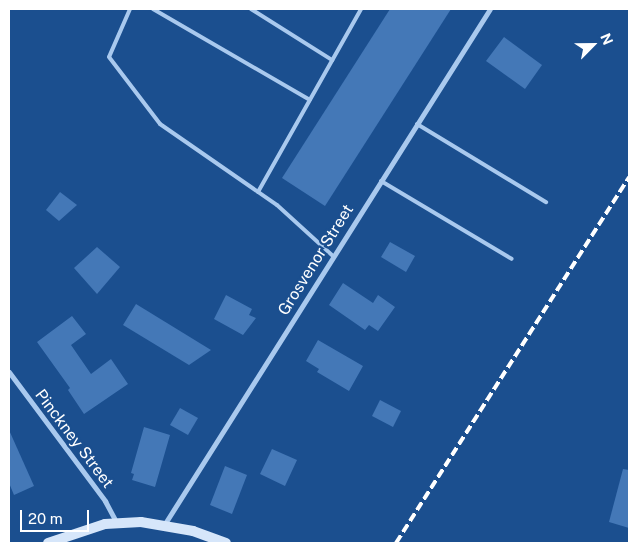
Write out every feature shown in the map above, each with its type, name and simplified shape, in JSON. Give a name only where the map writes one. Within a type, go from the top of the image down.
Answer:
[{"type":"street","name":"Grosvenor Street","points":[[164,524],[490,9]]},
{"type":"street","name":"Pinckney Street","points":[[9,372],[105,501],[116,522]]},
{"type":"street","points":[[48,543],[116,522],[164,524],[226,543]]},
{"type":"lane","points":[[130,9],[109,57],[160,124],[277,205],[334,256]]},
{"type":"lane","points":[[153,9],[310,100]]},
{"type":"lane","points":[[251,9],[332,60]]},
{"type":"lane","points":[[258,192],[361,9]]},
{"type":"lane","points":[[417,124],[546,202]]},
{"type":"lane","points":[[381,181],[512,259]]},
{"type":"building","points":[[390,9],[451,9],[325,206],[282,178]]},
{"type":"building","points":[[504,37],[542,65],[525,89],[486,61]]},
{"type":"building","points":[[60,192],[77,205],[59,221],[46,210]]},
{"type":"building","points":[[390,242],[415,256],[406,272],[381,257]]},
{"type":"building","points":[[97,247],[120,267],[97,294],[74,268]]},
{"type":"building","points":[[343,283],[373,303],[378,295],[395,307],[378,331],[369,325],[365,330],[329,305]]},
{"type":"building","points":[[226,295],[252,309],[249,315],[256,318],[243,335],[214,319]]},
{"type":"building","points":[[136,304],[211,350],[189,365],[123,325]]},
{"type":"building","points":[[72,316],[86,334],[71,345],[91,374],[111,359],[128,384],[84,414],[68,390],[70,388],[37,342]]},
{"type":"building","points":[[318,340],[363,366],[349,391],[317,372],[319,369],[306,361]]},
{"type":"building","points":[[380,400],[401,411],[393,427],[372,416]]},
{"type":"building","points":[[180,408],[198,418],[188,435],[170,425]]},
{"type":"building","points":[[144,427],[170,435],[155,487],[132,480],[134,474],[131,473]]},
{"type":"building","points":[[9,430],[34,486],[14,495],[9,483]]},
{"type":"building","points":[[272,449],[297,460],[285,486],[260,474]]},
{"type":"building","points":[[225,466],[247,475],[232,514],[210,505]]},
{"type":"building","points":[[623,469],[629,470],[629,528],[609,522]]},
{"type":"railway","points":[[396,543],[629,177]]}]
